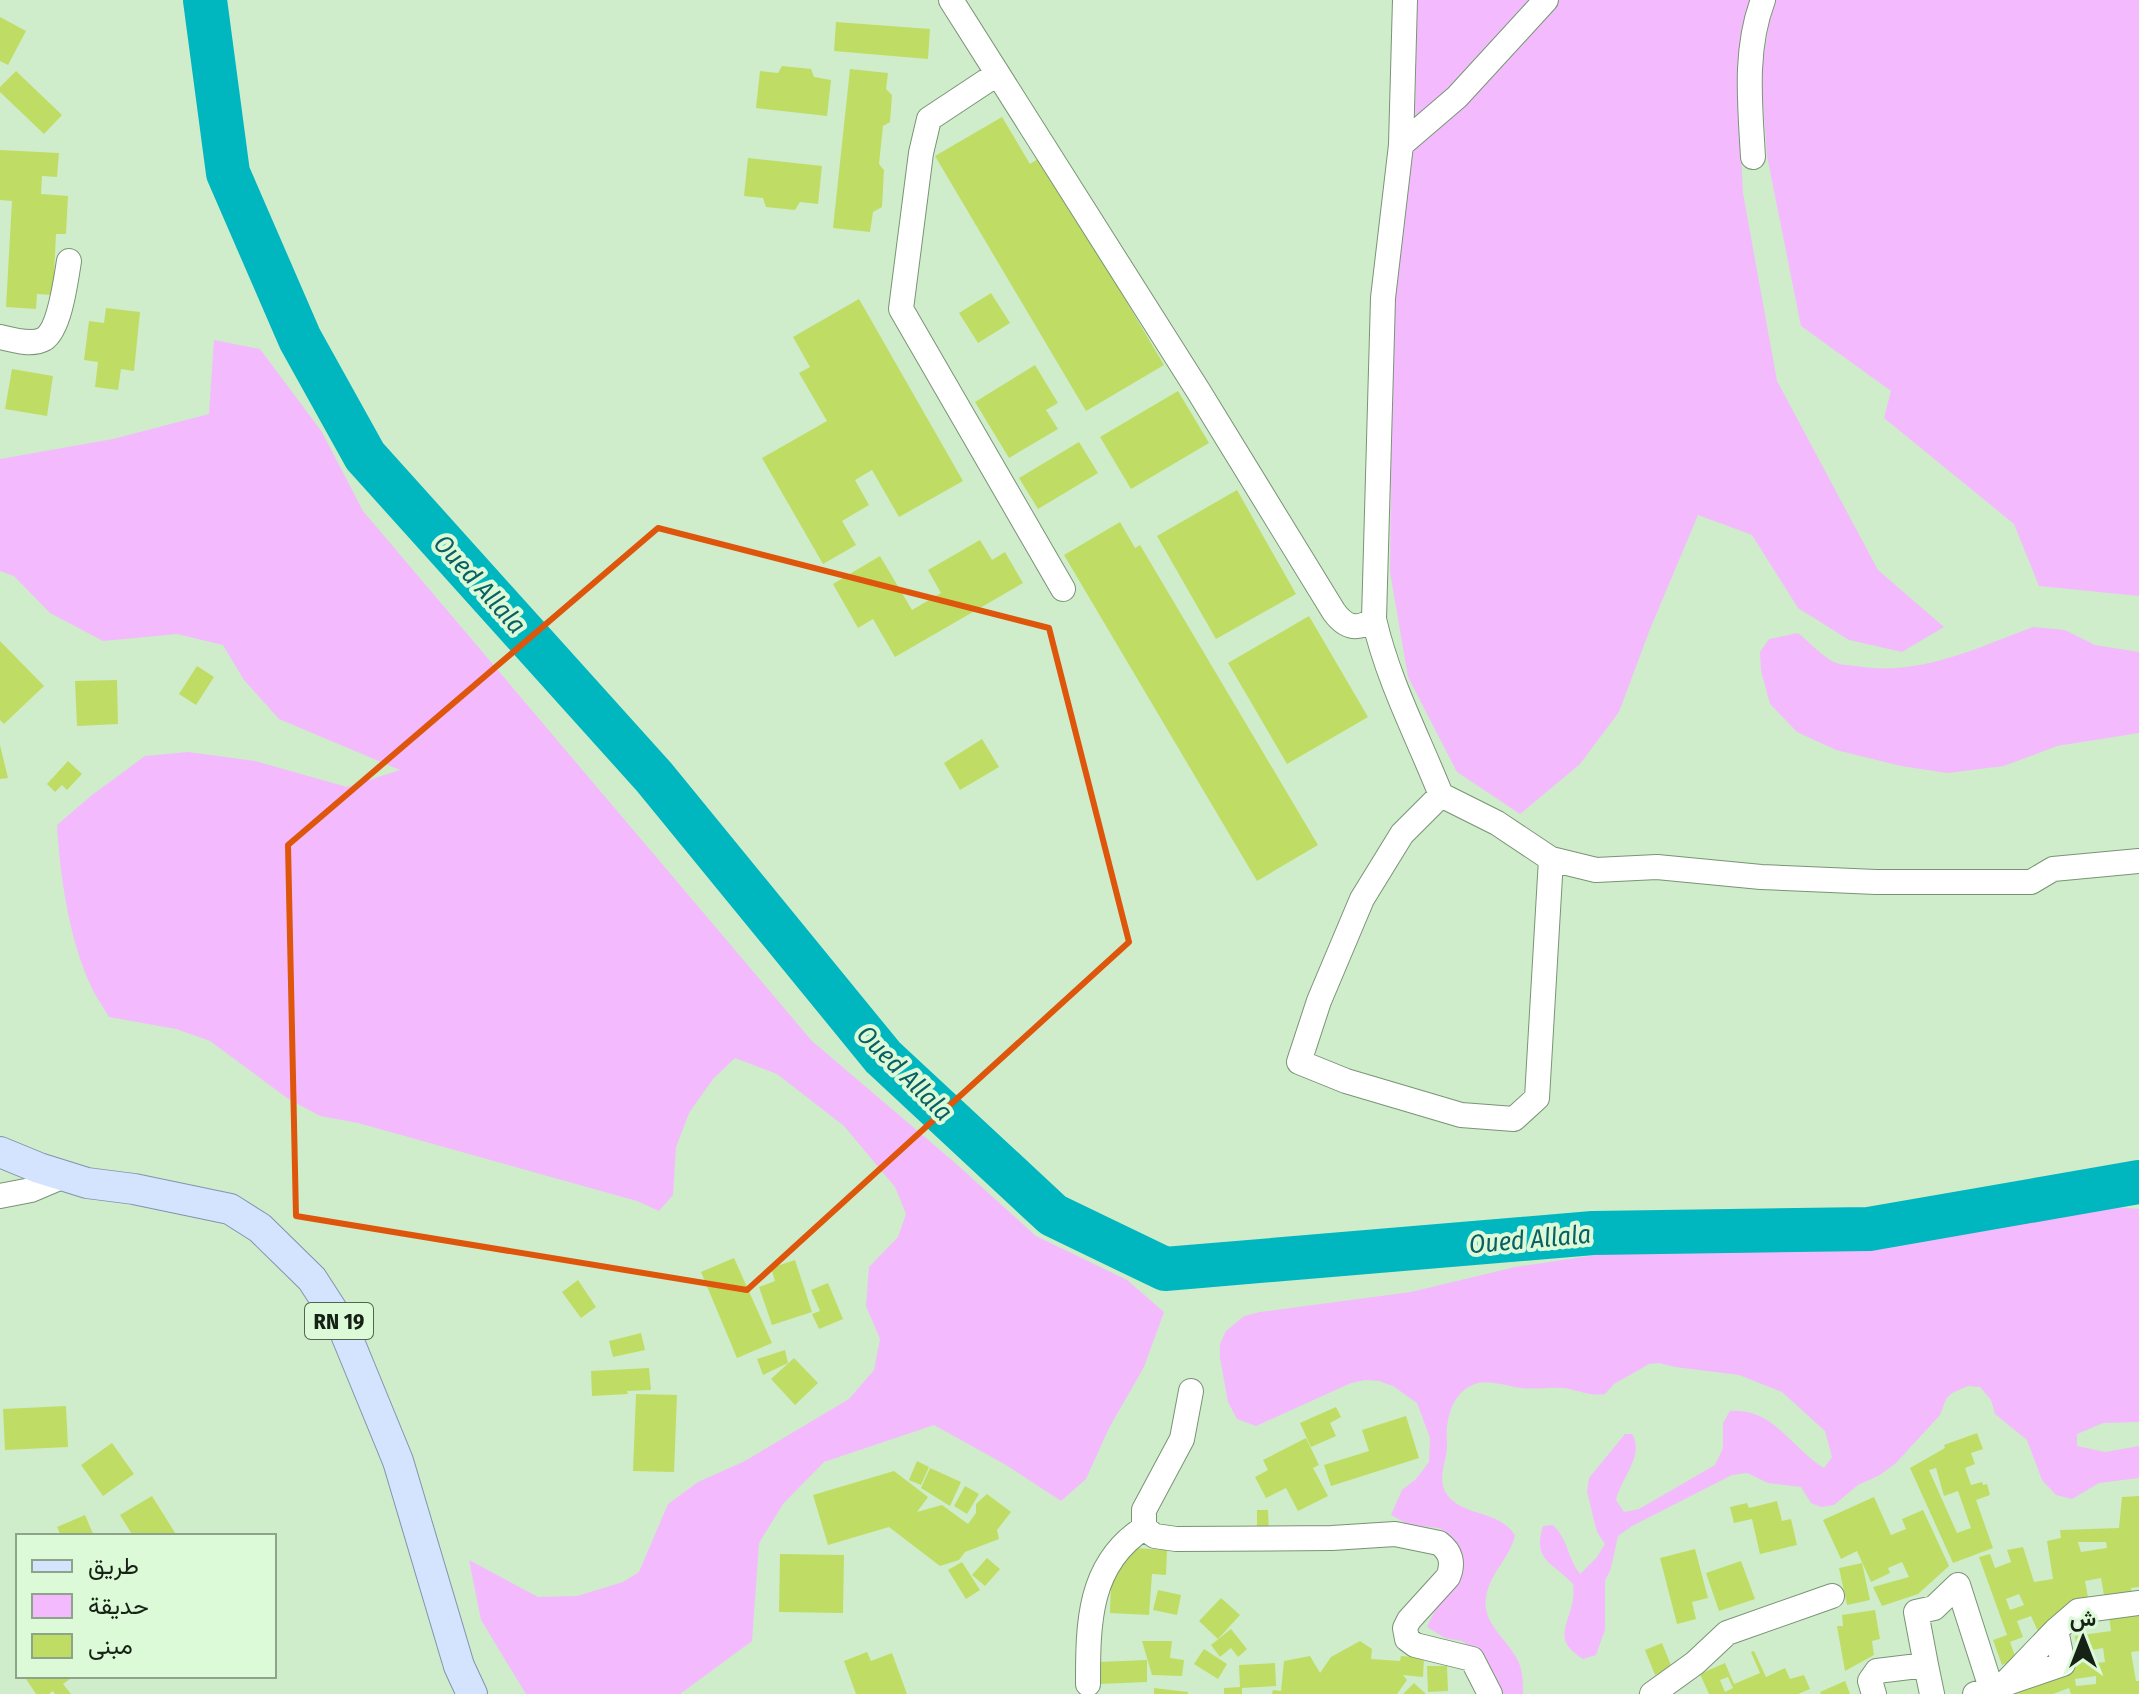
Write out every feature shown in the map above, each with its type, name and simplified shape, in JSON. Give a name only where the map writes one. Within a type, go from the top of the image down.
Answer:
[{"type":"main road","name":"RN 19","points":[[0,1152],[87,1183],[134,1189],[230,1209],[260,1228],[312,1279],[343,1327],[398,1461],[459,1666],[472,1694]]},
{"type":"street","points":[[951,0],[1334,612],[1342,623],[1351,628],[1374,619]]},
{"type":"street","points":[[1405,0],[1401,145],[1383,298],[1374,619],[1383,660],[1441,795],[1497,823],[1551,859],[1596,870],[1657,867],[1761,877],[1876,882],[2031,882],[2053,869],[2139,861]]},
{"type":"street","points":[[1401,145],[1457,97],[1546,0]]},
{"type":"street","points":[[1753,157],[1748,77],[1756,17],[1763,0]]},
{"type":"street","points":[[997,74],[929,119],[921,153],[901,309],[1063,589]]},
{"type":"street","points":[[0,337],[33,342],[43,340],[51,333],[62,299],[69,261]]},
{"type":"street","points":[[1441,795],[1402,834],[1362,899],[1319,1001],[1299,1062],[1346,1081],[1461,1115],[1514,1119],[1537,1098],[1551,859]]},
{"type":"street","points":[[0,1196],[31,1190],[64,1176]]},
{"type":"street","points":[[1144,1528],[1144,1510],[1182,1439],[1191,1391]]},
{"type":"street","points":[[1088,1684],[1088,1639],[1094,1596],[1110,1561],[1127,1540],[1144,1528]]},
{"type":"street","points":[[1144,1528],[1155,1536],[1176,1539],[1332,1538],[1395,1534],[1439,1543],[1449,1555],[1452,1568],[1448,1577],[1409,1620],[1405,1628],[1407,1639],[1415,1645],[1472,1659],[1490,1694]]},
{"type":"street","points":[[1932,1694],[1916,1612],[1934,1608],[1958,1585],[1990,1688],[2078,1611],[2139,1603]]},
{"type":"street","points":[[1652,1694],[1695,1663],[1727,1633],[1832,1596]]},
{"type":"street","points":[[1874,1694],[1870,1681],[1877,1671],[1926,1665]]},
{"type":"highlighted area","points":[[658,528],[1049,628],[1129,942],[747,1290],[296,1216],[288,845]]},
{"type":"green space","points":[[1417,0],[1750,0],[1744,20],[1737,77],[1743,193],[1777,381],[1878,570],[1944,627],[1902,652],[1849,640],[1798,608],[1752,535],[1698,515],[1619,712],[1580,764],[1520,814],[1457,772],[1408,677],[1390,572],[1393,300],[1415,116]]},
{"type":"green space","points":[[1776,0],[2139,0],[2139,596],[2039,586],[2014,524],[1884,418],[1891,391],[1801,326],[1767,156],[1761,73]]},
{"type":"green space","points":[[214,340],[260,349],[322,432],[363,511],[812,1041],[1036,1236],[1127,1280],[1164,1312],[1144,1367],[1109,1428],[1086,1479],[1061,1501],[1006,1465],[934,1425],[824,1462],[783,1504],[759,1543],[752,1641],[680,1694],[526,1694],[481,1620],[469,1560],[538,1597],[577,1596],[623,1582],[639,1572],[668,1504],[698,1482],[745,1461],[849,1399],[874,1370],[880,1339],[866,1306],[869,1267],[898,1237],[906,1214],[895,1187],[844,1126],[777,1074],[735,1058],[713,1079],[689,1113],[676,1147],[673,1195],[659,1211],[637,1201],[358,1123],[320,1116],[287,1098],[210,1041],[176,1029],[109,1017],[92,988],[76,947],[58,845],[57,825],[92,795],[145,756],[188,752],[255,761],[347,787],[400,770],[279,719],[244,680],[223,645],[177,634],[103,641],[50,613],[14,576],[0,571],[0,459],[113,439],[209,414]]},
{"type":"green space","points":[[2033,627],[2065,630],[2095,645],[2139,652],[2139,733],[2057,746],[2004,766],[1947,773],[1901,766],[1836,750],[1797,732],[1770,704],[1761,671],[1760,652],[1769,639],[1798,633],[1834,662],[1902,668],[1947,658]]},
{"type":"green space","points":[[2116,1207],[2139,1209],[2139,1422],[2103,1423],[2077,1434],[2077,1446],[2105,1452],[2139,1446],[2139,1478],[2099,1483],[2072,1499],[2056,1495],[2042,1480],[2027,1440],[1995,1414],[1991,1400],[1980,1387],[1968,1386],[1946,1399],[1940,1415],[1896,1463],[1858,1485],[1834,1505],[1821,1507],[1811,1503],[1801,1487],[1768,1483],[1747,1473],[1732,1475],[1632,1526],[1618,1536],[1605,1581],[1605,1630],[1596,1655],[1583,1659],[1572,1651],[1564,1634],[1573,1584],[1546,1560],[1540,1538],[1543,1526],[1553,1525],[1580,1574],[1597,1557],[1605,1544],[1597,1532],[1587,1492],[1589,1478],[1625,1434],[1632,1434],[1636,1450],[1616,1500],[1624,1512],[1639,1509],[1715,1465],[1723,1448],[1723,1423],[1730,1411],[1745,1412],[1770,1422],[1824,1468],[1832,1457],[1825,1431],[1782,1392],[1739,1375],[1659,1363],[1649,1364],[1614,1384],[1605,1394],[1563,1388],[1521,1388],[1488,1382],[1478,1383],[1462,1392],[1449,1416],[1442,1483],[1455,1503],[1500,1521],[1515,1535],[1488,1588],[1486,1606],[1495,1629],[1518,1662],[1523,1694],[1500,1694],[1479,1654],[1462,1641],[1445,1638],[1427,1627],[1462,1574],[1460,1555],[1450,1535],[1439,1528],[1409,1525],[1391,1515],[1402,1490],[1416,1479],[1429,1462],[1430,1438],[1417,1403],[1393,1386],[1365,1380],[1351,1383],[1256,1426],[1237,1419],[1228,1402],[1220,1344],[1226,1331],[1244,1316],[1260,1312],[1411,1292],[1515,1267],[1616,1252],[1710,1246],[1813,1247],[1972,1229]]},
{"type":"building","points":[[0,17],[26,31],[8,65],[0,61]]},
{"type":"building","points":[[836,22],[930,29],[928,59],[834,51]]},
{"type":"building","points":[[782,66],[811,69],[814,77],[831,80],[827,116],[756,108],[760,71],[778,73]]},
{"type":"building","points":[[850,69],[888,73],[886,89],[892,95],[890,122],[883,126],[879,164],[884,170],[882,207],[873,212],[870,232],[833,228]]},
{"type":"building","points":[[16,71],[62,115],[44,134],[0,92],[0,87]]},
{"type":"building","points":[[1002,117],[1030,164],[1041,157],[1164,365],[1086,411],[935,156]]},
{"type":"building","points":[[0,150],[59,153],[57,177],[42,176],[41,194],[68,196],[66,234],[56,234],[53,295],[37,294],[36,309],[6,307],[12,201],[0,200]]},
{"type":"building","points":[[748,158],[822,166],[818,204],[800,202],[795,210],[766,207],[763,198],[744,196]]},
{"type":"building","points":[[991,293],[1010,323],[978,343],[959,313]]},
{"type":"building","points":[[859,299],[963,481],[899,517],[872,470],[855,480],[869,505],[842,521],[856,545],[823,564],[762,458],[827,421],[799,373],[810,367],[793,337]]},
{"type":"building","points":[[106,308],[140,312],[134,371],[121,369],[118,390],[95,387],[98,362],[84,360],[89,321],[104,323]]},
{"type":"building","points":[[1035,365],[1058,403],[1046,410],[1058,429],[1009,458],[975,402]]},
{"type":"building","points":[[12,369],[53,376],[47,416],[5,409]]},
{"type":"building","points":[[1178,391],[1209,443],[1131,489],[1100,437]]},
{"type":"building","points":[[1079,442],[1098,473],[1038,509],[1019,478]]},
{"type":"building","points":[[1237,490],[1296,594],[1216,639],[1157,536]]},
{"type":"building","points":[[1120,522],[1135,548],[1140,545],[1318,845],[1257,881],[1064,555]]},
{"type":"building","points":[[980,540],[992,560],[1005,552],[1023,583],[895,657],[873,619],[858,628],[833,584],[880,556],[912,610],[941,593],[928,570]]},
{"type":"building","points":[[1309,616],[1368,717],[1287,764],[1228,663]]},
{"type":"building","points":[[0,641],[44,686],[4,724],[0,720]]},
{"type":"building","points":[[197,666],[214,677],[196,705],[179,694]]},
{"type":"building","points":[[117,680],[118,724],[77,726],[75,681]]},
{"type":"building","points":[[982,739],[999,767],[960,790],[944,763]]},
{"type":"building","points":[[0,745],[8,778],[0,779]]},
{"type":"building","points":[[68,761],[82,774],[67,790],[62,785],[55,792],[47,784]]},
{"type":"building","points":[[734,1258],[772,1343],[737,1358],[701,1272]]},
{"type":"building","points":[[795,1260],[812,1312],[772,1325],[759,1287],[775,1281],[771,1268]]},
{"type":"building","points":[[578,1280],[596,1307],[581,1318],[562,1292]]},
{"type":"building","points":[[828,1283],[843,1319],[819,1329],[812,1314],[820,1311],[811,1290]]},
{"type":"building","points":[[641,1333],[645,1350],[613,1357],[609,1341]]},
{"type":"building","points":[[785,1350],[788,1363],[763,1375],[757,1359]]},
{"type":"building","points":[[794,1358],[818,1383],[795,1405],[771,1379]]},
{"type":"building","points":[[649,1368],[651,1390],[592,1396],[591,1371]]},
{"type":"building","points":[[636,1394],[677,1395],[674,1472],[633,1471]]},
{"type":"building","points":[[66,1406],[68,1447],[5,1450],[3,1409]]},
{"type":"building","points":[[1336,1407],[1341,1417],[1330,1423],[1336,1436],[1311,1447],[1300,1423]]},
{"type":"building","points":[[1406,1416],[1419,1458],[1331,1486],[1324,1465],[1369,1451],[1362,1430]]},
{"type":"building","points":[[1977,1433],[1983,1449],[1971,1453],[1975,1464],[1965,1468],[1971,1485],[1987,1484],[1990,1495],[1976,1500],[1993,1548],[1953,1563],[1910,1468],[1945,1448],[1944,1445]],"holes":[[[1936,1468],[1944,1496],[1958,1491],[1971,1528],[1957,1533],[1929,1470]]]},
{"type":"building","points":[[1306,1438],[1319,1465],[1313,1468],[1328,1496],[1298,1511],[1286,1488],[1266,1498],[1255,1477],[1268,1470],[1263,1460]]},
{"type":"building","points":[[112,1443],[134,1474],[103,1496],[81,1465]]},
{"type":"building","points":[[917,1461],[929,1467],[921,1485],[909,1480]]},
{"type":"building","points":[[930,1468],[961,1482],[950,1506],[921,1488]]},
{"type":"building","points":[[894,1471],[928,1497],[917,1512],[942,1505],[968,1524],[976,1513],[976,1504],[987,1494],[1011,1512],[997,1530],[999,1539],[965,1552],[959,1560],[940,1566],[889,1527],[828,1545],[813,1495]]},
{"type":"building","points":[[965,1486],[979,1494],[967,1514],[954,1506]]},
{"type":"building","points":[[152,1496],[176,1534],[132,1534],[120,1515]]},
{"type":"building","points":[[2139,1496],[2139,1587],[2131,1588],[2132,1597],[2105,1601],[2101,1578],[2085,1581],[2089,1603],[2041,1638],[2031,1616],[2017,1621],[2023,1637],[2010,1642],[2016,1659],[2002,1665],[1993,1640],[2007,1635],[1979,1557],[1990,1554],[1995,1568],[2011,1562],[2007,1550],[2023,1547],[2034,1582],[2053,1579],[2047,1541],[2061,1538],[2060,1530],[2119,1528],[2122,1497]],"holes":[[[2078,1542],[2106,1542],[2107,1548],[2081,1552]],[[2019,1594],[2024,1605],[2010,1610],[2006,1599]]]},
{"type":"building","points":[[1874,1497],[1891,1535],[1906,1529],[1902,1519],[1923,1510],[1949,1566],[1918,1594],[1882,1606],[1873,1587],[1909,1577],[1902,1562],[1888,1568],[1890,1573],[1871,1582],[1857,1551],[1841,1559],[1823,1520]]},
{"type":"building","points":[[1777,1501],[1782,1521],[1791,1519],[1797,1545],[1760,1554],[1752,1519],[1734,1523],[1730,1507],[1747,1503],[1749,1508]]},
{"type":"building","points":[[1257,1510],[1268,1510],[1269,1534],[1257,1535]]},
{"type":"building","points":[[85,1515],[93,1534],[60,1534],[57,1527]]},
{"type":"building","points":[[1135,1548],[1167,1550],[1166,1575],[1152,1574],[1149,1615],[1110,1613],[1111,1582]]},
{"type":"building","points":[[1695,1549],[1708,1598],[1692,1602],[1696,1619],[1677,1624],[1660,1558]]},
{"type":"building","points":[[780,1554],[844,1555],[843,1613],[779,1612]]},
{"type":"building","points":[[987,1558],[1000,1569],[985,1586],[972,1575]]},
{"type":"building","points":[[1741,1561],[1755,1599],[1719,1611],[1706,1573]]},
{"type":"building","points":[[962,1562],[980,1590],[966,1599],[948,1570]]},
{"type":"building","points":[[1862,1563],[1870,1600],[1847,1605],[1839,1568]]},
{"type":"building","points":[[1158,1590],[1181,1595],[1177,1615],[1153,1610]]},
{"type":"building","points":[[1221,1598],[1240,1615],[1218,1639],[1199,1621]]},
{"type":"building","points":[[1875,1610],[1880,1639],[1872,1641],[1874,1655],[1845,1671],[1837,1626],[1843,1626],[1842,1615]]},
{"type":"building","points":[[2139,1612],[2139,1651],[2131,1652],[2136,1681],[2139,1681],[2139,1694],[2071,1694],[2069,1688],[2053,1694],[2002,1694],[2069,1651],[2077,1650],[2075,1636],[2111,1631],[2109,1616]],"holes":[[[2103,1648],[2105,1662],[2089,1664],[2087,1651]],[[2096,1676],[2096,1684],[2076,1686],[2075,1679]]]},
{"type":"building","points":[[1231,1629],[1247,1649],[1238,1657],[1231,1648],[1220,1657],[1211,1645]]},
{"type":"building","points":[[1142,1641],[1172,1641],[1170,1658],[1184,1660],[1182,1676],[1152,1675]]},
{"type":"building","points":[[1360,1641],[1372,1649],[1371,1659],[1400,1661],[1401,1656],[1424,1658],[1423,1677],[1403,1675],[1407,1680],[1397,1694],[1272,1694],[1273,1690],[1281,1691],[1284,1661],[1310,1656],[1320,1673],[1331,1657]]},
{"type":"building","points":[[1662,1643],[1672,1668],[1655,1675],[1645,1650]]},
{"type":"building","points":[[1204,1649],[1227,1664],[1218,1679],[1194,1664]]},
{"type":"building","points":[[1754,1651],[1766,1677],[1785,1668],[1790,1679],[1804,1675],[1810,1689],[1798,1694],[1709,1694],[1700,1674],[1725,1663],[1734,1684],[1760,1673],[1751,1652]],"holes":[[[1728,1677],[1733,1688],[1725,1692],[1720,1680]]]},
{"type":"building","points":[[867,1652],[871,1661],[892,1653],[907,1694],[856,1694],[844,1661]]},
{"type":"building","points":[[1147,1660],[1147,1682],[1099,1684],[1098,1662]]},
{"type":"building","points":[[1275,1663],[1276,1686],[1242,1688],[1242,1694],[1224,1694],[1224,1688],[1240,1687],[1239,1665]]},
{"type":"building","points":[[1427,1666],[1447,1666],[1448,1691],[1428,1692]]},
{"type":"building","points":[[25,1678],[71,1678],[63,1684],[71,1694],[55,1694],[53,1691],[36,1694]]},
{"type":"building","points":[[1845,1681],[1850,1694],[1820,1692]]},
{"type":"building","points":[[1414,1683],[1426,1694],[1403,1694]]},
{"type":"building","points":[[1154,1688],[1188,1692],[1188,1694],[1154,1694]]},
{"type":"waterway","name":"Oued Allala","points":[[205,0],[228,173],[300,339],[365,456],[654,777],[883,1057],[1053,1215],[1165,1269],[1593,1233],[1869,1229],[2139,1182]]}]
